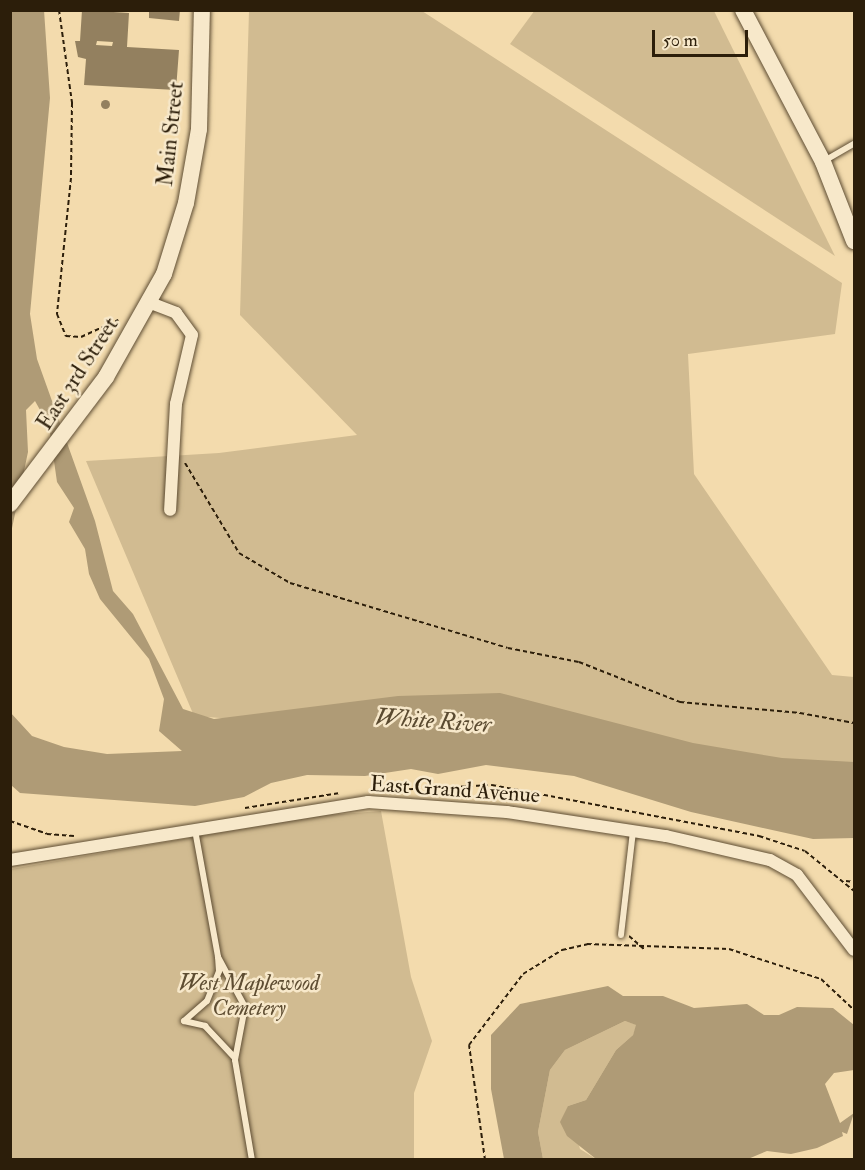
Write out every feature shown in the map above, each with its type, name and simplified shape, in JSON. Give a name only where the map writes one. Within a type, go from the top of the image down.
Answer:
[{"type":"main road","name":"Main Street","points":[[169,260],[199,129],[201,10]]},
{"type":"main road","points":[[742,10],[823,162],[855,241]]},
{"type":"main road","name":"East 3rd Street","points":[[10,504],[106,377],[169,260]]},
{"type":"street","points":[[148,302],[176,313],[192,335],[176,404],[170,510]]},
{"type":"street","name":"East Grand Avenue","points":[[10,860],[368,802],[507,812],[746,851],[770,860],[797,875],[825,904],[855,950]]},
{"type":"lane","points":[[823,162],[855,144]]},
{"type":"lane","points":[[195,830],[218,957],[245,1007],[236,1060],[252,1160]]},
{"type":"lane","points":[[621,935],[633,831]]},
{"type":"lane","points":[[218,957],[212,993],[184,1021],[205,1026],[225,1041],[236,1060]]},
{"type":"path","points":[[59,10],[72,103],[71,178],[57,314],[66,336],[81,337],[118,320]]},
{"type":"path","points":[[173,455],[201,485],[239,553],[290,583],[508,648],[579,662],[680,702],[800,712],[855,723]]},
{"type":"path","points":[[846,880],[855,882]]},
{"type":"path","points":[[621,935],[635,936],[644,948]]},
{"type":"path","points":[[485,1160],[469,1045],[523,974],[575,944],[644,948],[710,947],[766,959],[821,979],[855,1010]]},
{"type":"green space","points":[[535,10],[714,11],[835,256],[510,44]]},
{"type":"green space","points":[[249,11],[422,11],[842,283],[835,334],[688,354],[694,474],[832,675],[854,677],[854,766],[194,716],[86,461],[219,453],[357,435],[240,315]]},
{"type":"green space","name":"West Maplewood Cemetery","points":[[381,811],[411,977],[432,1041],[414,1093],[414,1159],[11,1160],[11,869],[314,816]]},
{"type":"green space","points":[[625,1021],[637,1025],[633,1035],[616,1050],[586,1100],[568,1106],[580,1149],[596,1159],[543,1159],[538,1132],[550,1070],[565,1050]]},
{"type":"water","name":"White River","points":[[44,10],[50,98],[30,314],[37,359],[95,521],[113,591],[133,614],[183,709],[214,719],[398,696],[500,693],[693,743],[782,758],[854,762],[854,838],[813,839],[691,812],[574,776],[486,765],[438,774],[411,769],[365,776],[307,775],[271,783],[244,797],[195,806],[20,793],[11,785],[10,712],[32,736],[64,747],[107,754],[182,751],[159,731],[164,699],[149,659],[100,599],[89,574],[85,549],[69,522],[74,508],[57,482],[49,426],[35,401],[26,410],[28,452],[11,533],[11,11]]},
{"type":"water","points":[[608,986],[623,996],[663,996],[694,1008],[747,1004],[764,1015],[779,1015],[797,1007],[833,1008],[854,1025],[854,1070],[834,1073],[825,1084],[840,1123],[854,1113],[847,1134],[842,1132],[843,1136],[817,1148],[791,1154],[767,1151],[748,1159],[596,1159],[567,1136],[560,1122],[568,1106],[586,1100],[616,1050],[633,1035],[636,1025],[625,1021],[565,1050],[550,1070],[538,1132],[543,1159],[504,1159],[491,1089],[491,1035],[520,1004]]},
{"type":"building","points":[[82,10],[129,13],[127,47],[179,50],[176,90],[84,85],[86,59],[78,57],[75,41],[80,41]],"holes":[[[97,41],[113,42],[112,46],[96,45]]]},
{"type":"building","points":[[149,10],[180,10],[179,21],[149,18]]},
{"type":"building","points":[[105,99],[110,104],[105,109],[100,104]]}]
